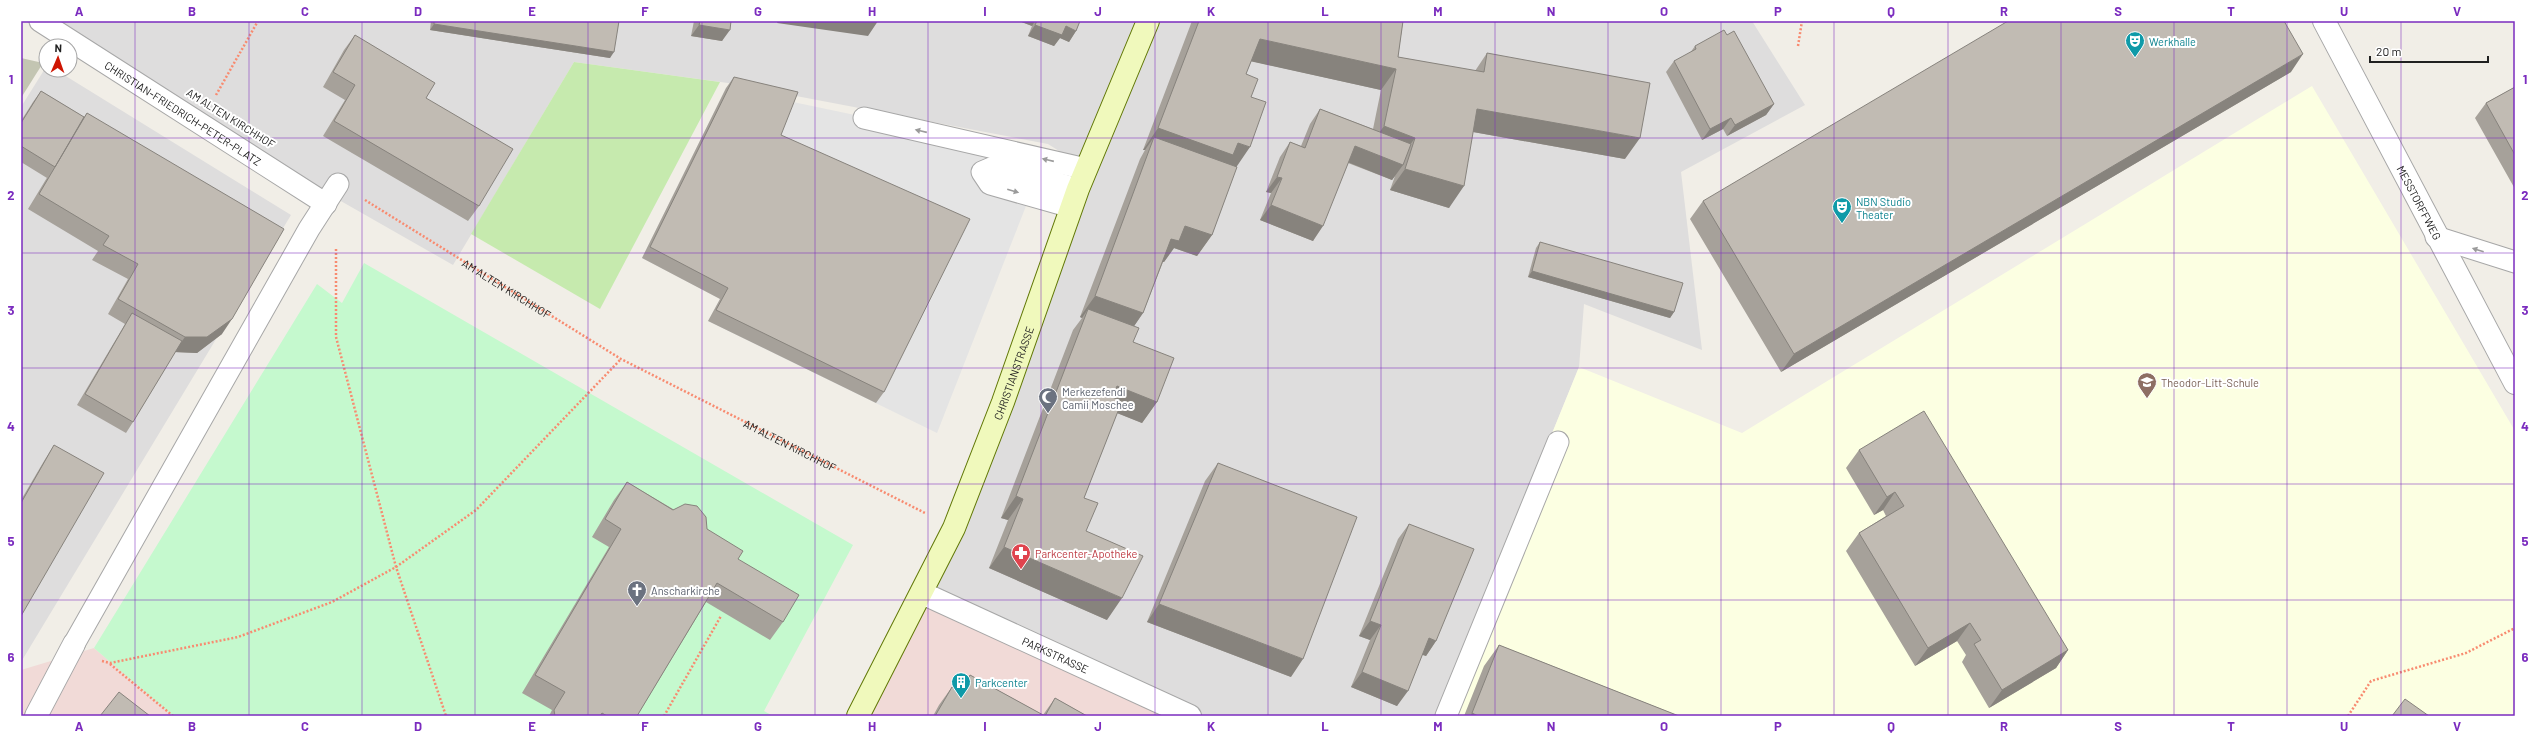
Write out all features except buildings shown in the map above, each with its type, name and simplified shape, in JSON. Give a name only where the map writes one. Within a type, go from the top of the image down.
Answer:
[{"type":"street","name":"CHRISTIANSTRASSE","points":[[858,716],[954,528],[1003,402],[1074,198],[1148,21]]},
{"type":"street","name":"MESSTORFFWEG","points":[[2324,21],[2436,237],[2515,384]]},
{"type":"street","name":"PARKSTRASSE","points":[[922,593],[1190,716]]},
{"type":"street","points":[[36,716],[72,647]]},
{"type":"lane","name":"CHRISTIAN-FRIEDRICH-PETER-PLATZ","points":[[40,21],[326,204]]},
{"type":"lane","points":[[864,118],[1086,169]]},
{"type":"lane","points":[[72,647],[309,229],[338,184]]},
{"type":"lane","points":[[2436,237],[2515,262]]},
{"type":"lane","points":[[1446,716],[1558,442]]},
{"type":"path","points":[[214,99],[258,21]]},
{"type":"path","points":[[1798,46],[1802,21]]},
{"type":"path","name":"AM ALTEN KIRCHHOF","points":[[338,184],[621,359],[954,528]]},
{"type":"path","points":[[336,244],[336,337],[396,567],[446,716]]},
{"type":"path","points":[[110,663],[238,637],[332,602],[396,567],[476,510],[621,359]]},
{"type":"path","points":[[664,716],[721,616]]},
{"type":"path","points":[[2348,716],[2372,681],[2466,653],[2515,628]]},
{"type":"path","points":[[72,647],[110,663],[173,716]]},
{"type":"shaded area","points":[[25,21],[1752,21],[1805,105],[1681,172],[1702,350],[1584,304],[1579,367],[1437,716],[1190,716],[922,593],[1086,168],[1048,144],[728,83],[574,62],[453,265],[78,51],[78,38],[55,38]]},
{"type":"shaded area","points":[[21,58],[38,62],[38,71],[21,98]]},
{"type":"shaded area","points":[[39,78],[69,78],[291,215],[21,662],[21,107]]},
{"type":"shaded area","name":"Theodor-Litt-Schule","points":[[2312,86],[2515,431],[2515,716],[1437,716],[1579,367],[1742,433]]},
{"type":"shaded area","points":[[726,88],[1046,155],[937,433],[708,321],[720,299],[642,258]]},
{"type":"shaded area","points":[[922,593],[1190,716],[858,716]]},
{"type":"shaded area","points":[[94,648],[174,716],[21,716],[21,670]]},
{"type":"green space","points":[[574,62],[720,82],[600,309],[471,234]]},
{"type":"green space","points":[[364,263],[853,545],[764,711],[773,716],[173,716],[94,648],[317,284],[342,303]]},
{"type":"place","name":"Werkhalle","points":[[2135,58]]},
{"type":"place","name":"NBN Studio Theater","points":[[1842,224]]},
{"type":"place","name":"Theodor-Litt-Schule","points":[[2147,399]]},
{"type":"place","name":"Merkezefendi Camii Moschee","points":[[1048,414]]},
{"type":"place","name":"Parkcenter-Apotheke","points":[[1021,570]]},
{"type":"place","name":"Anscharkirche","points":[[637,607]]},
{"type":"place","name":"Parkcenter","points":[[961,699]]}]
